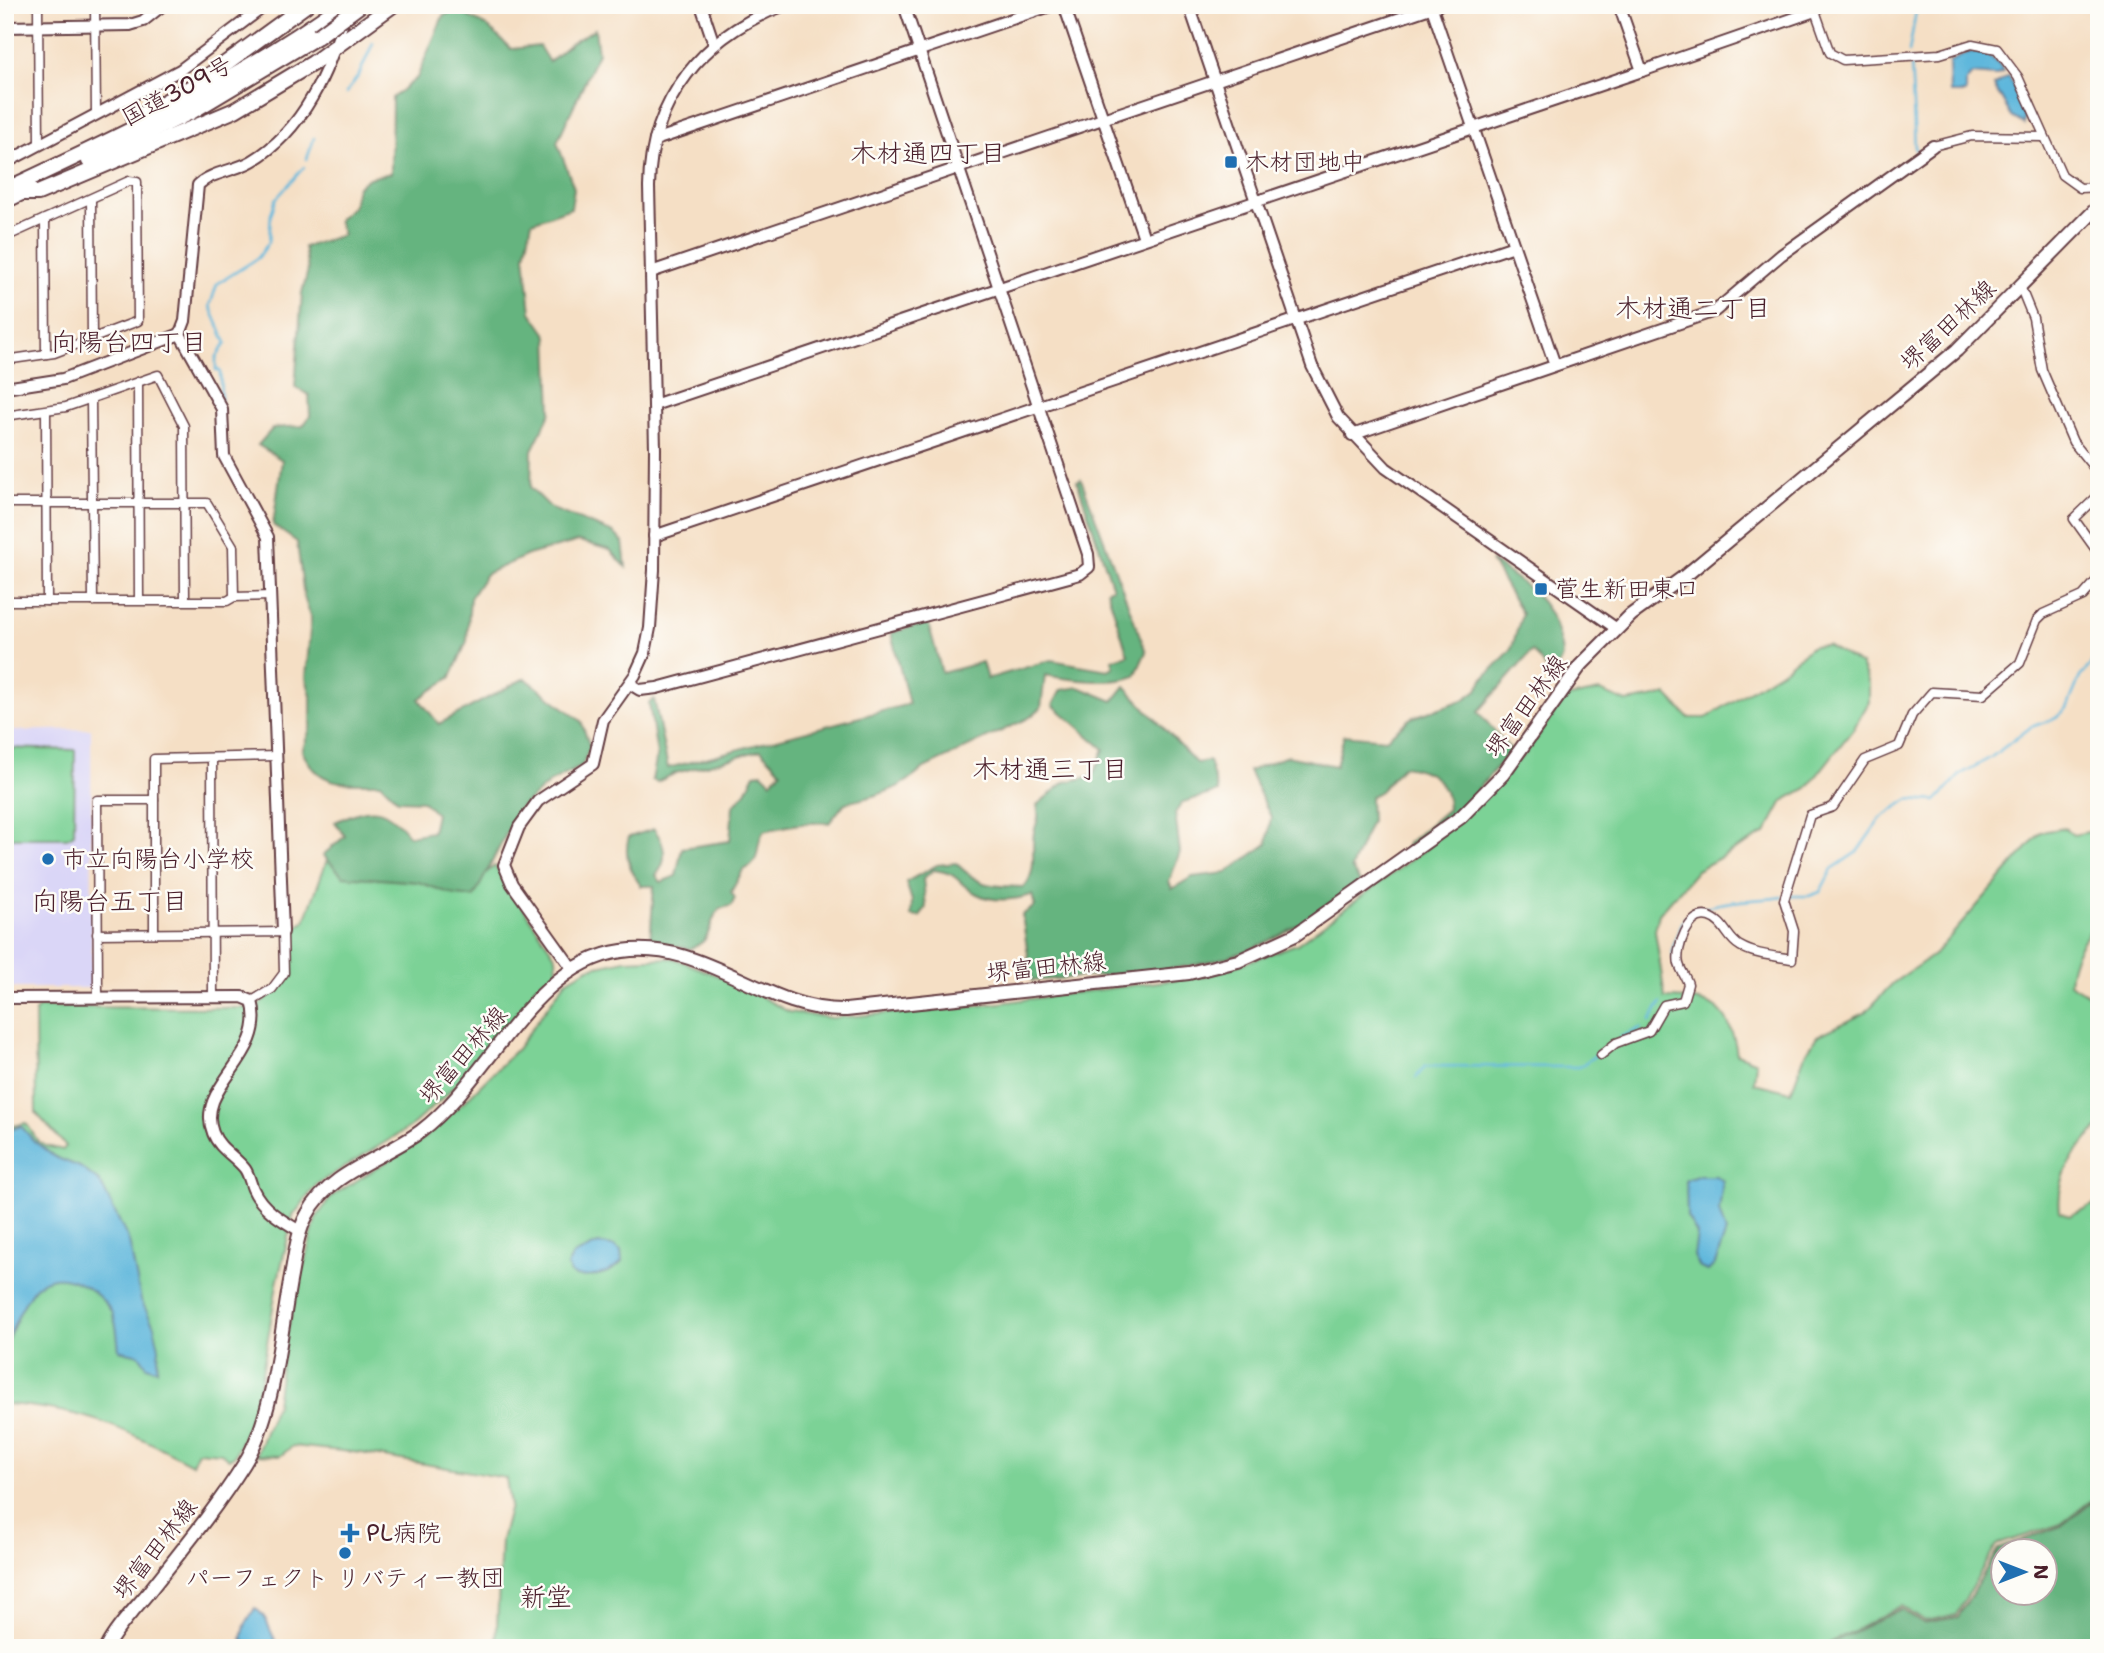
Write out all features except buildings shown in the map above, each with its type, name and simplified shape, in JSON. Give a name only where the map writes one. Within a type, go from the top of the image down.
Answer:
[{"type":"highway","points":[[30,179],[189,88],[306,5]]},
{"type":"highway","name":"国道309号","points":[[5,190],[197,98],[342,5]]},
{"type":"highway","name":"国道309号","points":[[5,201],[191,112],[318,36],[360,5]]},
{"type":"highway","points":[[22,193],[38,193],[235,110],[280,85],[393,5]]},
{"type":"main road","name":"堺富田林線","points":[[106,1648],[225,1493],[254,1444],[264,1413],[300,1231],[315,1202],[339,1178],[418,1133],[444,1110],[546,992],[572,968],[619,951],[673,953],[715,967],[789,1003],[834,1010],[1189,973],[1238,961],[1283,942],[1323,918],[1461,817],[1493,786],[1580,666],[1617,629],[1957,350],[2099,205]]},
{"type":"street","points":[[38,5],[39,145]]},
{"type":"street","points":[[95,5],[96,115]]},
{"type":"street","points":[[5,27],[130,25],[143,21],[163,5]]},
{"type":"street","points":[[5,388],[63,379],[180,334],[185,321],[198,186],[205,180],[251,161],[275,144],[314,95],[337,46],[348,5]]},
{"type":"street","points":[[701,5],[714,44]]},
{"type":"street","points":[[572,968],[508,877],[504,861],[519,827],[538,801],[593,764],[603,720],[630,684],[648,640],[654,536],[650,173],[655,140],[664,111],[679,85],[714,44],[754,17],[785,5]]},
{"type":"street","points":[[630,684],[640,690],[657,688],[1087,571],[1088,554],[904,5]]},
{"type":"street","points":[[655,140],[1052,5]]},
{"type":"street","points":[[1064,5],[1144,238]]},
{"type":"street","points":[[1189,5],[1323,392],[1352,435],[1406,483],[1617,629]]},
{"type":"street","points":[[1619,5],[1642,71]]},
{"type":"street","points":[[651,272],[1434,6],[1555,365]]},
{"type":"street","points":[[5,163],[180,70],[258,7]]},
{"type":"street","points":[[654,405],[1642,71],[1814,8],[1830,52],[1836,58],[1940,54],[1972,44],[1997,49],[2018,77],[2062,175],[2069,184],[2080,188],[2099,187]]},
{"type":"street","points":[[1352,435],[1714,311],[1781,255],[1933,146],[1972,136],[2044,137]]},
{"type":"street","points":[[5,237],[129,181],[136,182],[138,321],[92,340],[46,354],[5,360]]},
{"type":"street","points":[[92,198],[92,340]]},
{"type":"street","points":[[46,219],[46,354]]},
{"type":"street","points":[[654,536],[1514,246]]},
{"type":"street","points":[[2021,286],[2033,318],[2042,370],[2073,442],[2099,474]]},
{"type":"street","points":[[180,334],[222,409],[226,463],[268,537],[284,974],[272,989],[252,1001]]},
{"type":"street","points":[[5,416],[46,412],[158,375],[184,426],[186,600]]},
{"type":"street","points":[[138,382],[139,600]]},
{"type":"street","points":[[91,399],[93,601]]},
{"type":"street","points":[[46,412],[47,601]]},
{"type":"street","points":[[2099,495],[2074,519],[2099,554]]},
{"type":"street","points":[[5,503],[207,503],[233,546],[234,597]]},
{"type":"street","points":[[1601,1055],[1616,1044],[1649,1031],[1664,1004],[1683,1001],[1688,984],[1679,966],[1680,944],[1689,925],[1700,917],[1707,915],[1721,923],[1741,947],[1792,959],[1794,931],[1784,900],[1810,815],[1833,807],[1865,760],[1899,747],[1912,715],[1932,692],[1983,695],[2020,663],[2037,620],[2043,614],[2083,596],[2099,578]]},
{"type":"street","points":[[5,601],[228,601],[234,597],[270,596]]},
{"type":"street","points":[[155,933],[153,759],[277,756]]},
{"type":"street","points":[[212,758],[213,997]]},
{"type":"street","points":[[97,998],[97,800],[154,800]]},
{"type":"street","points":[[97,933],[283,932]]},
{"type":"street","points":[[5,998],[242,997],[252,1001]]},
{"type":"street","points":[[252,1001],[255,1016],[253,1036],[215,1096],[209,1117],[216,1141],[245,1170],[264,1205],[300,1231]]},
{"type":"shaded area","name":"市立向陽台小学校","points":[[91,729],[92,988],[5,988],[5,731]]},
{"type":"green space","points":[[456,10],[487,26],[511,49],[539,46],[549,62],[570,44],[595,29],[598,53],[557,142],[574,188],[571,208],[532,222],[525,255],[531,312],[548,336],[551,412],[532,450],[531,488],[552,509],[614,533],[623,542],[626,567],[610,550],[579,541],[528,555],[486,574],[470,598],[467,641],[451,677],[419,699],[439,724],[525,678],[581,721],[590,747],[582,766],[549,783],[519,809],[474,897],[455,895],[418,882],[343,876],[323,855],[345,836],[335,822],[358,813],[384,813],[409,836],[432,832],[436,814],[423,801],[398,800],[381,783],[345,782],[325,778],[309,763],[302,751],[311,726],[311,696],[306,678],[311,618],[304,597],[297,542],[273,525],[282,460],[258,445],[273,428],[303,426],[310,416],[309,395],[295,387],[302,293],[308,270],[304,247],[343,235],[338,220],[353,206],[357,187],[369,178],[391,173],[392,98],[417,78],[443,16]]},
{"type":"green space","points":[[1081,479],[1146,652],[1135,676],[1104,681],[1045,675],[1041,708],[1029,718],[924,768],[897,787],[845,803],[829,823],[764,831],[754,863],[743,870],[731,892],[735,898],[731,906],[719,910],[708,934],[700,944],[690,949],[650,941],[654,886],[641,886],[634,875],[628,856],[629,837],[654,829],[664,852],[663,864],[656,875],[661,882],[676,876],[682,848],[730,841],[733,806],[746,792],[755,774],[762,773],[771,782],[781,771],[761,750],[676,773],[657,782],[652,780],[657,755],[649,703],[654,699],[668,768],[909,704],[891,633],[928,622],[942,673],[982,662],[987,679],[1051,660],[1108,670],[1114,667],[1112,660],[1128,655],[1107,590],[1113,588],[1077,481]]},
{"type":"green space","points":[[1491,561],[1533,592],[1548,611],[1561,647],[1559,664],[1551,675],[1532,651],[1478,712],[1511,750],[1467,803],[1406,849],[1408,843],[1448,809],[1441,784],[1421,770],[1403,766],[1380,791],[1370,797],[1371,821],[1351,868],[1360,882],[1299,924],[1260,945],[1207,962],[1149,972],[1032,981],[1022,915],[1035,906],[1032,895],[990,899],[970,890],[949,873],[933,870],[923,879],[926,907],[920,917],[911,916],[912,901],[906,882],[937,865],[956,863],[972,877],[987,884],[1024,887],[1033,868],[1037,805],[1065,782],[1093,776],[1104,749],[1053,705],[1061,690],[1079,687],[1113,701],[1125,686],[1196,763],[1209,761],[1218,792],[1183,802],[1175,813],[1180,852],[1169,882],[1172,889],[1192,877],[1226,873],[1267,844],[1271,817],[1249,771],[1287,756],[1336,766],[1344,735],[1386,739],[1411,718],[1463,700],[1477,690],[1483,679],[1511,650],[1522,614]]},
{"type":"green space","points":[[1827,645],[1861,665],[1869,684],[1869,702],[1854,728],[1807,788],[1783,801],[1766,833],[1697,870],[1659,914],[1655,930],[1665,998],[1695,1000],[1716,1008],[1729,1025],[1737,1054],[1756,1062],[1754,1083],[1791,1092],[1804,1057],[1817,1036],[1865,1013],[1893,983],[1936,953],[2041,832],[2065,828],[2073,835],[2099,830],[2099,920],[2078,949],[2069,983],[2087,994],[2099,997],[2099,1128],[2082,1145],[2069,1165],[2061,1187],[2060,1211],[2069,1216],[2099,1202],[2099,1494],[2061,1524],[2018,1538],[1988,1538],[1988,1559],[1956,1615],[1924,1621],[1901,1606],[1821,1648],[496,1648],[501,1540],[510,1506],[506,1478],[361,1453],[293,1446],[280,1456],[256,1455],[276,1404],[285,1338],[316,1218],[332,1196],[423,1139],[469,1097],[517,1049],[566,981],[589,968],[625,960],[673,958],[734,982],[789,1012],[832,1018],[977,1006],[1210,975],[1297,944],[1428,847],[1524,755],[1565,698],[1600,691],[1627,702],[1667,695],[1689,718],[1706,718],[1787,667],[1812,646]]},
{"type":"green space","points":[[5,748],[75,750],[74,834],[67,838],[5,838]]},
{"type":"green space","points":[[332,846],[366,852],[471,884],[495,866],[556,957],[557,970],[446,1095],[410,1127],[317,1184],[293,1216],[277,1284],[256,1408],[235,1455],[229,1459],[221,1453],[198,1451],[192,1464],[103,1422],[58,1410],[5,1404],[5,1128],[26,1123],[38,1141],[46,1146],[63,1150],[66,1146],[36,1113],[35,1011],[40,1007],[244,1008],[260,1004],[288,976],[288,933],[305,921]]},
{"type":"green space","points":[[2099,1496],[2099,1648],[1820,1648],[1901,1609],[1923,1623],[1958,1617],[1988,1566],[1988,1608],[2058,1608],[2058,1538],[2028,1538],[2061,1526]]},
{"type":"water","points":[[1969,52],[1989,57],[2003,72],[1995,76],[1972,74],[1966,81],[1966,93],[1950,93],[1949,62]]},
{"type":"water","points":[[2009,76],[2025,113],[2024,124],[2012,117],[1994,86]]},
{"type":"water","points":[[21,1126],[34,1141],[55,1157],[80,1167],[100,1182],[129,1241],[141,1300],[154,1326],[159,1348],[157,1370],[147,1366],[139,1355],[119,1350],[115,1322],[106,1304],[88,1288],[66,1279],[54,1278],[35,1288],[22,1308],[5,1347],[5,1254],[10,1238],[5,1224],[5,1132]]},
{"type":"water","points":[[1697,1176],[1716,1176],[1723,1181],[1719,1211],[1726,1232],[1715,1264],[1708,1271],[1700,1268],[1694,1256],[1697,1234],[1687,1217],[1686,1180]]},
{"type":"water","points":[[598,1244],[614,1246],[621,1251],[622,1262],[612,1270],[598,1275],[572,1275],[567,1266],[573,1255]]},
{"type":"water","points":[[255,1608],[283,1648],[251,1648],[242,1639],[245,1625]]},
{"type":"waterway","points":[[1909,52],[1917,5]]},
{"type":"waterway","points":[[346,93],[359,75],[373,43]]},
{"type":"waterway","points":[[1911,59],[1915,150]]},
{"type":"waterway","points":[[307,159],[314,138]]},
{"type":"waterway","points":[[221,400],[220,371],[216,370],[216,358],[226,343],[210,306],[217,284],[258,258],[269,242],[271,214],[276,199],[304,167]]},
{"type":"waterway","points":[[1786,896],[1809,896],[1820,892],[1832,869],[1857,852],[1881,818],[1909,799],[1936,801],[1961,774],[1990,758],[2031,727],[2056,718],[2067,708],[2080,677],[2099,655]]},
{"type":"waterway","points":[[1685,986],[1676,967],[1673,952],[1676,937],[1685,918],[1720,904],[1782,897]]},
{"type":"waterway","points":[[1650,1021],[1661,1003]]},
{"type":"waterway","points":[[1621,1037],[1641,1028]]},
{"type":"waterway","points":[[1416,1078],[1425,1066],[1579,1067],[1596,1055]]},
{"type":"place","name":"木材団地中","points":[[1231,162]]},
{"type":"place","name":"菅生新田東口","points":[[1541,589]]},
{"type":"place","name":"市立向陽台小学校","points":[[48,859]]},
{"type":"place","name":"PL病院","points":[[350,1533]]},
{"type":"place","name":"パーフェクト リバティー教団","points":[[345,1553]]},
{"type":"district","name":"木材通四丁目","points":[[928,153]]},
{"type":"district","name":"木材通二丁目","points":[[1693,308]]},
{"type":"district","name":"向陽台四丁目","points":[[129,342]]},
{"type":"district","name":"木材通三丁目","points":[[1050,769]]},
{"type":"district","name":"向陽台五丁目","points":[[110,901]]},
{"type":"district","name":"新堂","points":[[546,1597]]}]
